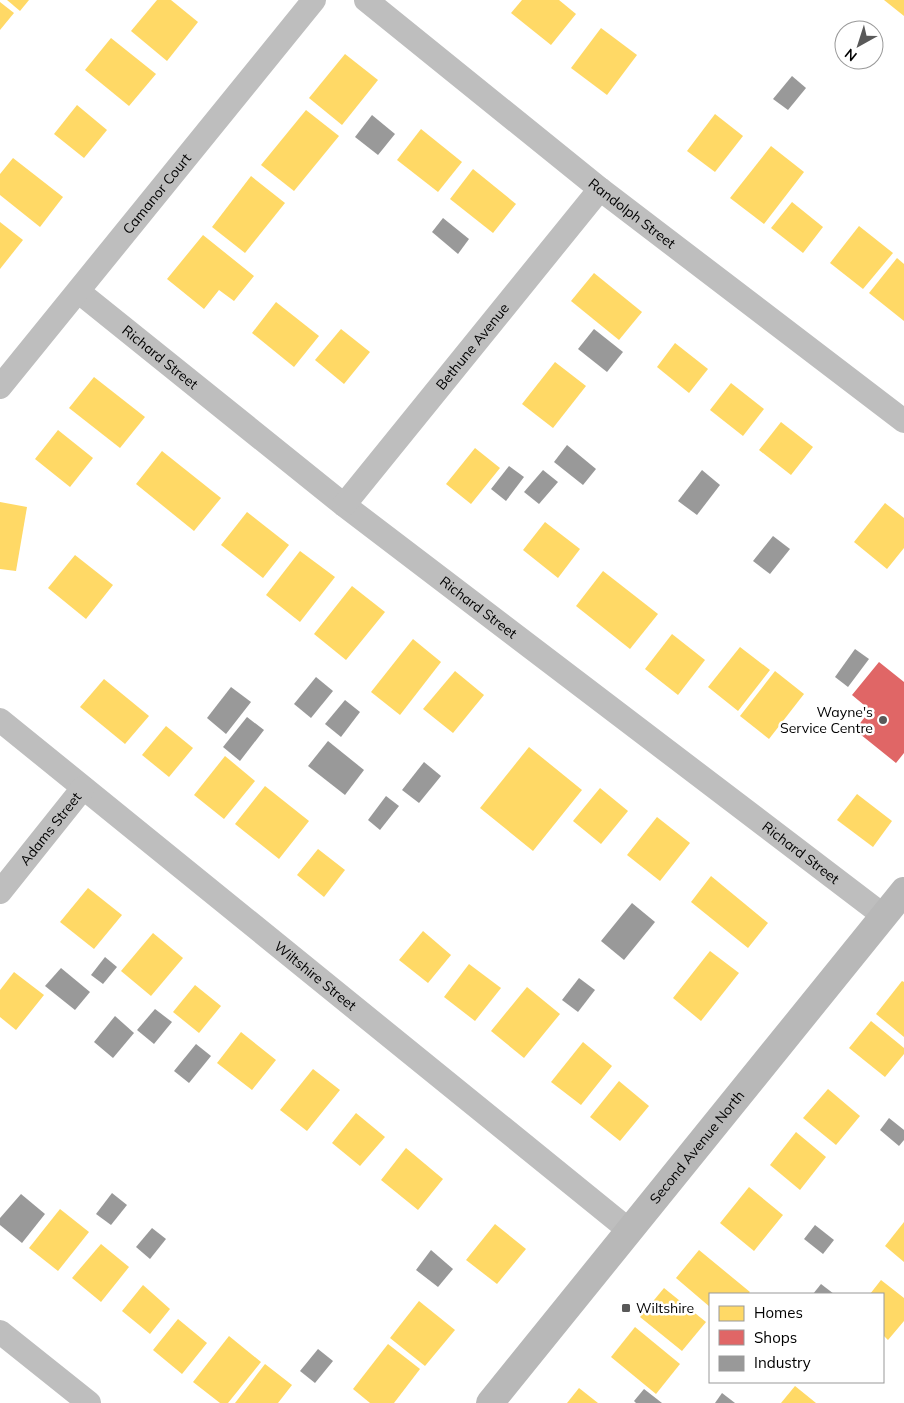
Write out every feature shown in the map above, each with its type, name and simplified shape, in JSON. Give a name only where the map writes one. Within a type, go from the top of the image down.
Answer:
[{"type":"main road","name":"Second Avenue North","points":[[490,1403],[904,892]]},
{"type":"street","name":"Camanor Court","points":[[0,387],[314,0]]},
{"type":"street","name":"Randolph Street","points":[[366,0],[600,189],[904,421]]},
{"type":"street","name":"Bethune Avenue","points":[[344,505],[600,189]]},
{"type":"street","name":"Richard Street","points":[[78,292],[344,505],[884,916]]},
{"type":"street","name":"Wiltshire Street","points":[[0,720],[630,1231]]},
{"type":"street","name":"Adams Street","points":[[0,892],[83,788]]},
{"type":"street","points":[[0,1332],[89,1403]]},
{"type":"building: Homes","points":[[7,0],[29,0],[20,11]]},
{"type":"building: Homes","points":[[157,0],[171,0],[198,22],[167,61],[131,31]]},
{"type":"building: Homes","points":[[522,0],[559,0],[576,14],[551,45],[511,13]]},
{"type":"building: Homes","points":[[884,0],[904,0],[904,16]]},
{"type":"building: Homes","points":[[0,2],[14,13],[0,30]]},
{"type":"building: Homes","points":[[601,28],[637,55],[607,95],[571,68]]},
{"type":"building: Homes","points":[[111,38],[156,74],[129,106],[85,70]]},
{"type":"building: Homes","points":[[345,54],[378,80],[342,125],[309,98]]},
{"type":"building: Homes","points":[[77,105],[107,130],[84,158],[54,134]]},
{"type":"building: Homes","points":[[306,110],[339,136],[294,191],[261,165]]},
{"type":"building: Homes","points":[[715,114],[743,136],[715,172],[687,151]]},
{"type":"building: Homes","points":[[421,129],[462,162],[438,192],[397,160]]},
{"type":"building: Homes","points":[[771,146],[804,172],[764,224],[730,198]]},
{"type":"building: Homes","points":[[13,158],[63,197],[40,227],[0,195],[0,174]]},
{"type":"building: Homes","points":[[473,169],[516,204],[493,233],[450,199]]},
{"type":"building: Homes","points":[[251,176],[285,203],[245,253],[212,227]]},
{"type":"building: Homes","points":[[792,202],[823,227],[803,253],[771,228]]},
{"type":"building: Homes","points":[[0,222],[23,240],[0,269]]},
{"type":"building: Homes","points":[[859,226],[893,253],[863,289],[830,263]]},
{"type":"building: Homes","points":[[203,235],[254,276],[234,301],[219,290],[204,309],[167,279]]},
{"type":"building: Homes","points":[[897,258],[904,264],[904,321],[869,293]]},
{"type":"building: Homes","points":[[594,273],[642,312],[619,340],[571,301]]},
{"type":"building: Homes","points":[[276,302],[319,336],[294,367],[252,333]]},
{"type":"building: Homes","points":[[341,329],[370,352],[344,384],[315,360]]},
{"type":"building: Homes","points":[[675,343],[708,369],[689,393],[657,367]]},
{"type":"building: Homes","points":[[555,362],[586,386],[553,428],[522,404]]},
{"type":"building: Homes","points":[[94,377],[145,417],[120,448],[69,408]]},
{"type":"building: Homes","points":[[731,383],[764,409],[743,436],[710,410]]},
{"type":"building: Homes","points":[[781,422],[813,447],[791,475],[759,450]]},
{"type":"building: Homes","points":[[58,430],[93,458],[70,487],[35,459]]},
{"type":"building: Homes","points":[[475,448],[500,468],[471,504],[446,484]]},
{"type":"building: Homes","points":[[162,451],[221,498],[194,531],[136,484]]},
{"type":"building: Homes","points":[[0,502],[27,507],[16,571],[0,569]]},
{"type":"building: Homes","points":[[885,503],[904,518],[904,548],[887,569],[854,542]]},
{"type":"building: Homes","points":[[247,512],[289,545],[263,578],[221,545]]},
{"type":"building: Homes","points":[[545,522],[580,549],[558,578],[523,550]]},
{"type":"building: Homes","points":[[300,551],[335,577],[300,622],[266,595]]},
{"type":"building: Homes","points":[[75,555],[113,585],[86,619],[48,588]]},
{"type":"building: Homes","points":[[603,571],[658,614],[630,649],[576,606]]},
{"type":"building: Homes","points":[[352,586],[385,612],[346,660],[314,634]]},
{"type":"building: Homes","points":[[672,634],[705,660],[678,695],[645,669]]},
{"type":"building: Homes","points":[[413,639],[441,662],[400,715],[371,692]]},
{"type":"building: Homes","points":[[740,647],[770,670],[738,711],[708,687]]},
{"type":"building: Homes","points":[[455,671],[484,695],[453,733],[423,709]]},
{"type":"building: Homes","points":[[775,671],[804,694],[769,739],[740,716]]},
{"type":"building: Homes","points":[[104,679],[149,716],[125,744],[80,707]]},
{"type":"building: Homes","points":[[166,726],[193,748],[169,777],[142,755]]},
{"type":"building: Homes","points":[[529,747],[582,790],[533,851],[480,808]]},
{"type":"building: Homes","points":[[225,756],[255,781],[224,819],[194,795]]},
{"type":"building: Homes","points":[[265,786],[309,821],[279,859],[235,824]]},
{"type":"building: Homes","points":[[600,788],[628,811],[601,844],[573,821]]},
{"type":"building: Homes","points":[[857,794],[892,821],[873,847],[837,820]]},
{"type":"building: Homes","points":[[657,817],[690,843],[660,881],[627,855]]},
{"type":"building: Homes","points":[[318,849],[345,870],[324,897],[297,875]]},
{"type":"building: Homes","points":[[711,876],[768,923],[748,948],[691,902]]},
{"type":"building: Homes","points":[[88,888],[122,915],[94,949],[60,922]]},
{"type":"building: Homes","points":[[423,931],[451,955],[428,983],[399,960]]},
{"type":"building: Homes","points":[[153,933],[183,958],[151,996],[121,971]]},
{"type":"building: Homes","points":[[710,951],[739,973],[701,1021],[673,998]]},
{"type":"building: Homes","points":[[469,964],[501,988],[475,1021],[444,997]]},
{"type":"building: Homes","points":[[14,972],[44,995],[16,1030],[0,1017],[0,990]]},
{"type":"building: Homes","points":[[902,981],[904,982],[904,1037],[876,1014]]},
{"type":"building: Homes","points":[[195,985],[221,1006],[199,1033],[173,1012]]},
{"type":"building: Homes","points":[[527,987],[560,1014],[524,1058],[491,1031]]},
{"type":"building: Homes","points":[[871,1021],[904,1048],[904,1054],[885,1077],[849,1048]]},
{"type":"building: Homes","points":[[241,1032],[276,1060],[252,1090],[217,1063]]},
{"type":"building: Homes","points":[[583,1042],[612,1066],[581,1105],[551,1082]]},
{"type":"building: Homes","points":[[313,1069],[340,1090],[307,1131],[280,1110]]},
{"type":"building: Homes","points":[[619,1081],[649,1106],[620,1141],[590,1117]]},
{"type":"building: Homes","points":[[828,1089],[860,1116],[836,1145],[803,1118]]},
{"type":"building: Homes","points":[[356,1113],[385,1137],[360,1166],[332,1143]]},
{"type":"building: Homes","points":[[796,1132],[826,1157],[800,1190],[770,1165]]},
{"type":"building: Homes","points":[[406,1148],[443,1179],[418,1210],[381,1180]]},
{"type":"building: Homes","points":[[749,1187],[783,1215],[754,1251],[720,1223]]},
{"type":"building: Homes","points":[[60,1209],[89,1232],[58,1271],[29,1248]]},
{"type":"building: Homes","points":[[904,1222],[904,1262],[885,1246]]},
{"type":"building: Homes","points":[[495,1224],[526,1249],[497,1284],[466,1260]]},
{"type":"building: Homes","points":[[101,1244],[129,1267],[101,1302],[72,1278]]},
{"type":"building: Homes","points":[[699,1250],[750,1292],[709,1293],[709,1306],[676,1278]]},
{"type":"building: Homes","points":[[881,1280],[904,1298],[904,1321],[888,1340],[884,1336],[884,1293],[871,1293]]},
{"type":"building: Homes","points":[[143,1285],[170,1309],[150,1334],[122,1311]]},
{"type":"building: Homes","points":[[664,1288],[706,1322],[682,1351],[640,1317]]},
{"type":"building: Homes","points":[[419,1301],[455,1330],[425,1366],[390,1338]]},
{"type":"building: Homes","points":[[178,1319],[207,1343],[182,1374],[153,1350]]},
{"type":"building: Homes","points":[[635,1327],[680,1364],[656,1394],[611,1357]]},
{"type":"building: Homes","points":[[229,1336],[261,1362],[228,1403],[220,1403],[193,1382]]},
{"type":"building: Homes","points":[[388,1344],[420,1369],[394,1403],[370,1403],[353,1389]]},
{"type":"building: Homes","points":[[265,1364],[292,1385],[278,1403],[235,1403]]},
{"type":"building: Homes","points":[[795,1386],[816,1403],[781,1403]]},
{"type":"building: Homes","points":[[579,1388],[598,1403],[567,1403]]},
{"type":"building: Shops","name":"Wayne's Service Centre","points":[[879,662],[904,682],[904,753],[896,763],[855,730],[870,710],[852,695]]},
{"type":"building: Industry","points":[[792,76],[806,88],[788,110],[773,99]]},
{"type":"building: Industry","points":[[372,115],[395,134],[378,155],[355,137]]},
{"type":"building: Industry","points":[[443,218],[469,239],[458,254],[432,232]]},
{"type":"building: Industry","points":[[594,329],[623,352],[607,372],[578,349]]},
{"type":"building: Industry","points":[[567,445],[596,469],[583,485],[554,462]]},
{"type":"building: Industry","points":[[509,466],[524,477],[506,501],[491,489]]},
{"type":"building: Industry","points":[[543,470],[558,482],[539,504],[524,492]]},
{"type":"building: Industry","points":[[702,470],[720,485],[697,515],[678,501]]},
{"type":"building: Industry","points":[[773,536],[790,549],[770,574],[753,561]]},
{"type":"building: Industry","points":[[855,649],[869,659],[848,687],[835,677]]},
{"type":"building: Industry","points":[[316,677],[333,691],[311,718],[294,704]]},
{"type":"building: Industry","points":[[231,687],[251,702],[226,734],[207,718]]},
{"type":"building: Industry","points":[[345,700],[360,712],[341,737],[325,724]]},
{"type":"building: Industry","points":[[247,717],[264,730],[240,761],[223,747]]},
{"type":"building: Industry","points":[[328,741],[364,770],[345,795],[308,766]]},
{"type":"building: Industry","points":[[424,762],[441,776],[419,803],[402,790]]},
{"type":"building: Industry","points":[[386,796],[399,806],[380,830],[368,820]]},
{"type":"building: Industry","points":[[632,903],[655,922],[624,960],[601,941]]},
{"type":"building: Industry","points":[[105,957],[117,967],[103,984],[91,975]]},
{"type":"building: Industry","points":[[61,968],[90,992],[75,1010],[45,986]]},
{"type":"building: Industry","points":[[579,978],[595,990],[578,1012],[562,1000]]},
{"type":"building: Industry","points":[[155,1009],[172,1022],[154,1044],[137,1030]]},
{"type":"building: Industry","points":[[115,1016],[134,1033],[113,1058],[94,1042]]},
{"type":"building: Industry","points":[[196,1044],[211,1056],[189,1083],[174,1071]]},
{"type":"building: Industry","points":[[889,1118],[904,1130],[904,1140],[899,1146],[880,1130]]},
{"type":"building: Industry","points":[[112,1193],[127,1205],[111,1225],[96,1214]]},
{"type":"building: Industry","points":[[21,1194],[45,1214],[22,1243],[0,1225],[0,1218]]},
{"type":"building: Industry","points":[[815,1225],[834,1240],[823,1254],[804,1239]]},
{"type":"building: Industry","points":[[152,1228],[166,1239],[150,1259],[136,1247]]},
{"type":"building: Industry","points":[[431,1250],[453,1269],[438,1287],[416,1270]]},
{"type":"building: Industry","points":[[821,1284],[833,1293],[814,1293]]},
{"type":"building: Industry","points":[[318,1349],[333,1361],[315,1383],[300,1371]]},
{"type":"building: Industry","points":[[644,1389],[662,1403],[636,1403],[634,1401]]},
{"type":"building: Industry","points":[[722,1393],[735,1403],[715,1403]]},
{"type":"place","name":"Wayne's Service Centre","points":[[883,720]]},
{"type":"place","name":"Wiltshire","points":[[626,1308]]}]
